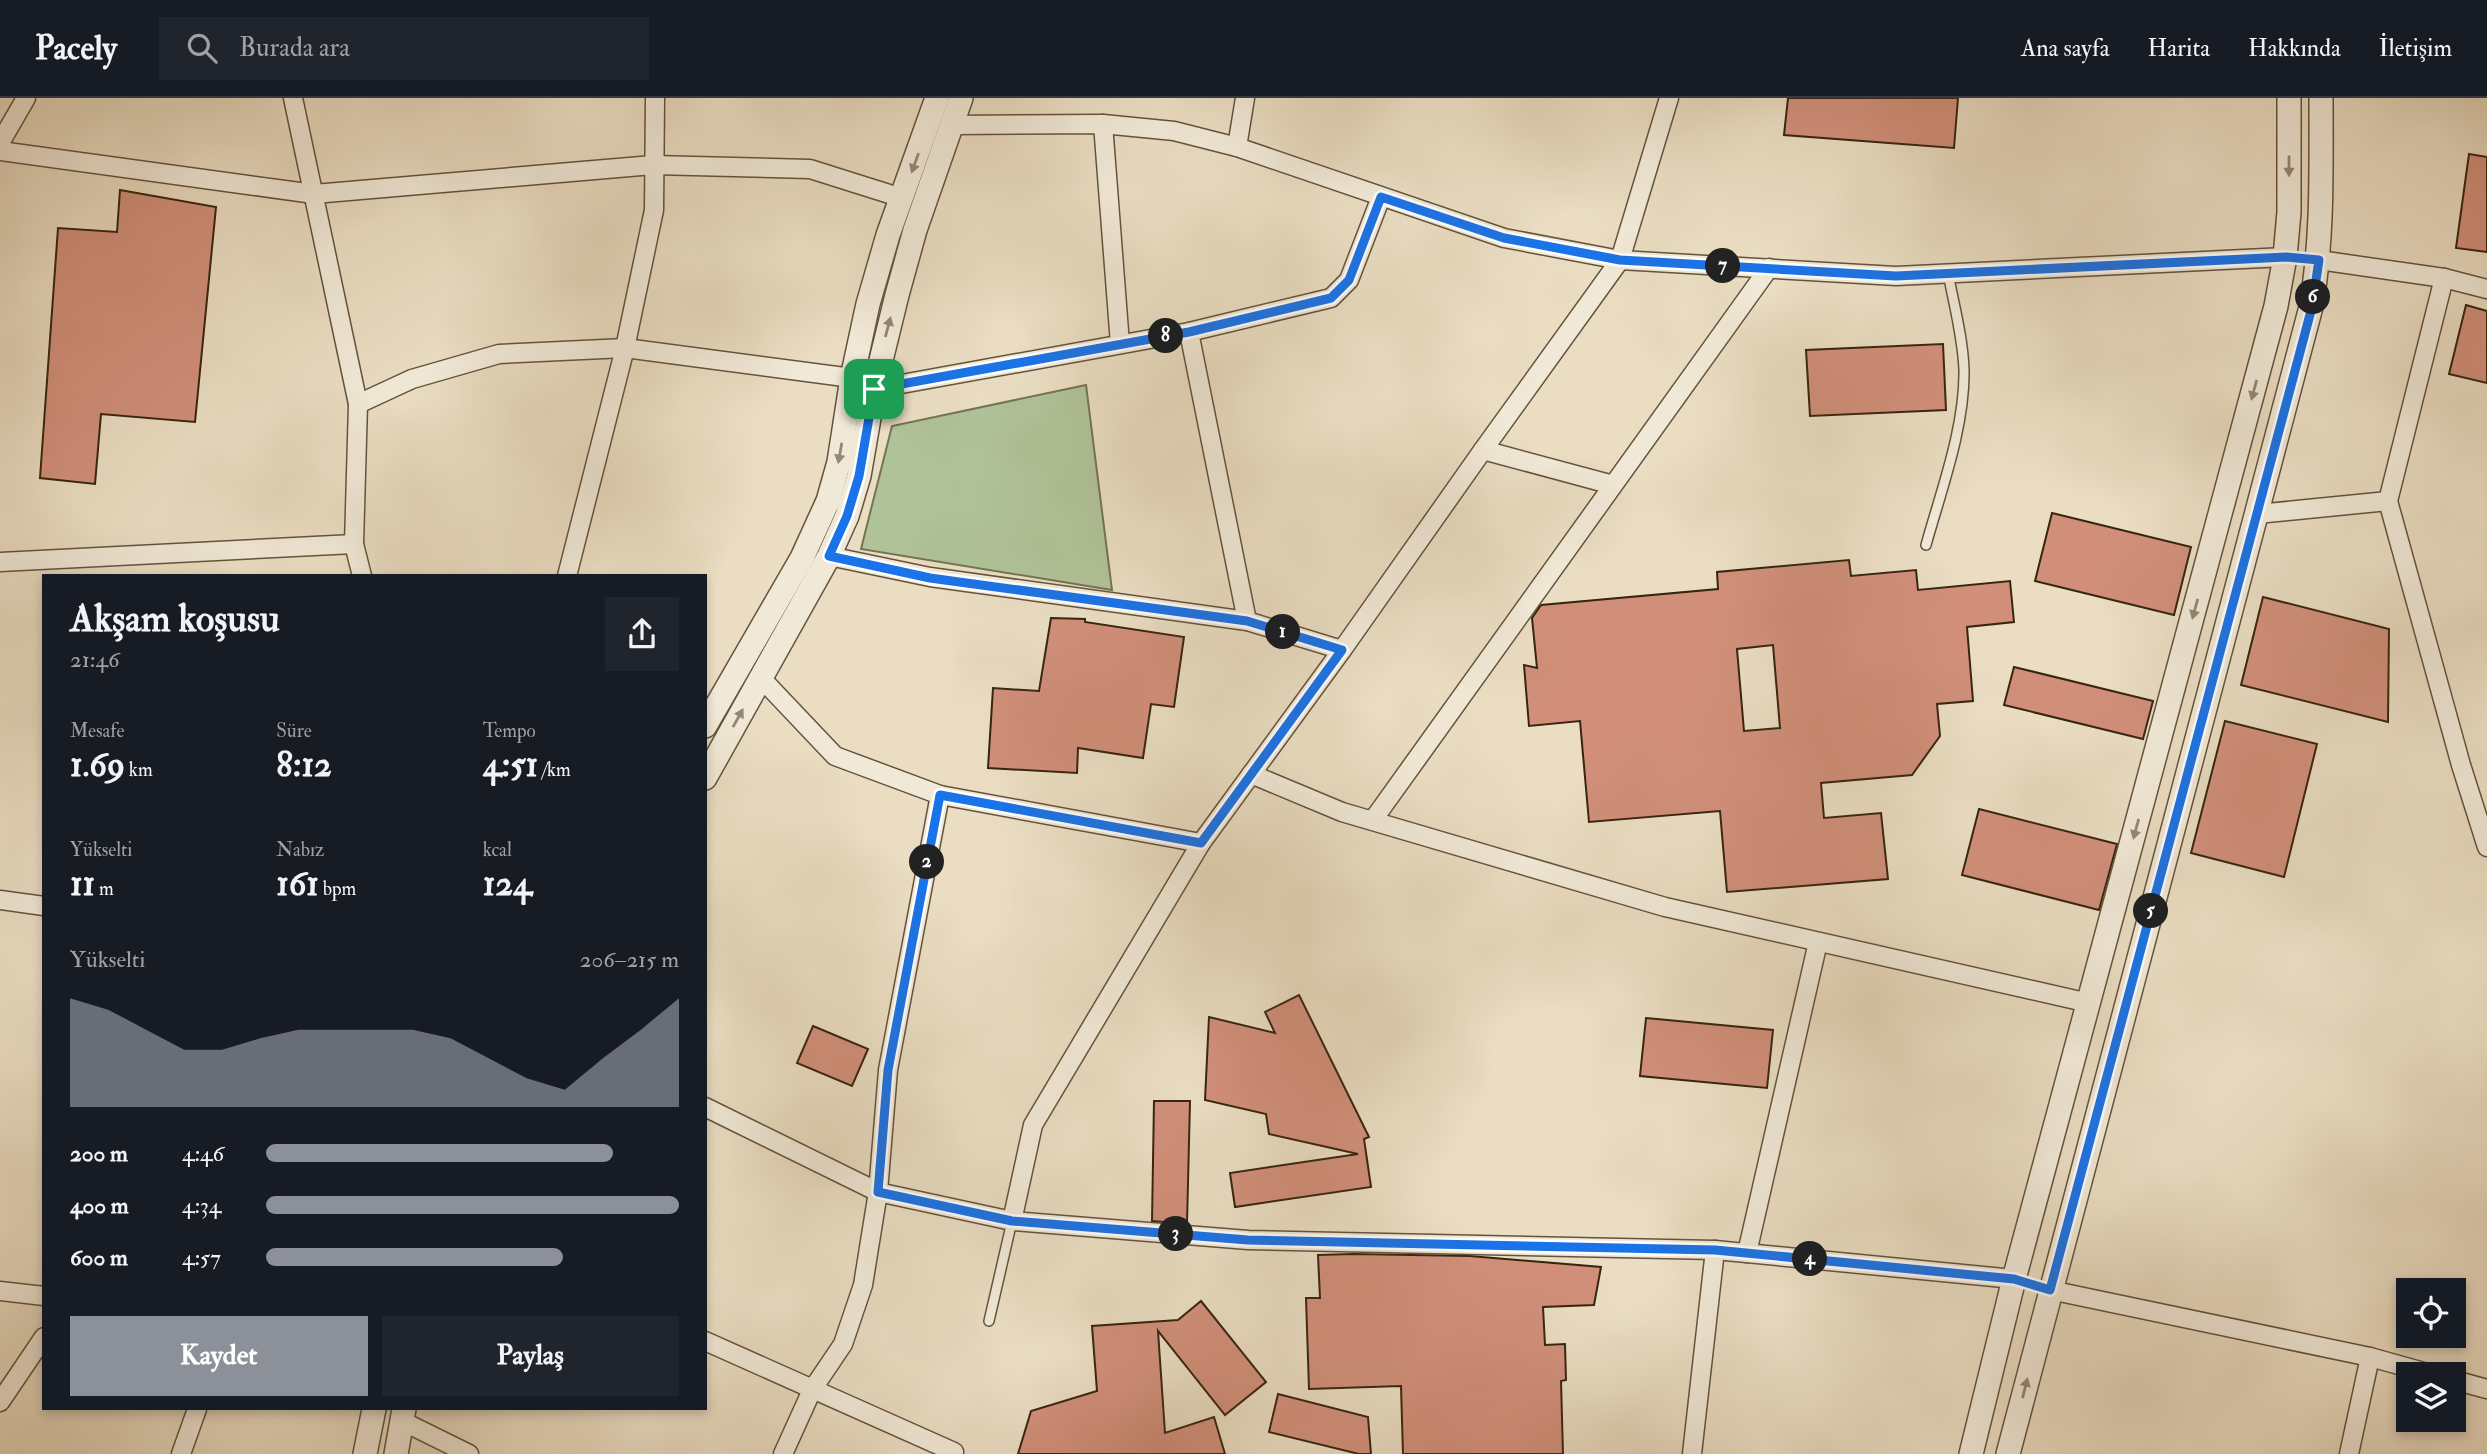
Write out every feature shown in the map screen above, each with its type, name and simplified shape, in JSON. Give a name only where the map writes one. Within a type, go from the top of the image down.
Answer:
[{"type":"street","points":[[26,98],[1,137],[314,194],[653,164],[810,169],[902,198]]},
{"type":"street","points":[[293,98],[358,404],[354,544],[362,574]]},
{"type":"street","points":[[568,574],[625,348],[654,211],[654,98]]},
{"type":"street","points":[[707,723],[802,558],[828,501],[839,462],[852,379],[868,304],[888,235],[937,98]]},
{"type":"street","points":[[707,774],[829,556],[847,516],[859,476],[885,340],[915,230],[954,125],[961,98]]},
{"type":"street","points":[[1237,147],[1245,98]]},
{"type":"street","points":[[1012,1221],[1033,1125],[1201,843],[1620,260],[1670,98]]},
{"type":"street","points":[[1971,1454],[2014,1279],[2273,319],[2286,257],[2289,212],[2289,98]]},
{"type":"street","points":[[2008,1454],[2312,307],[2321,224],[2321,98]]},
{"type":"street","points":[[929,124],[1103,124],[1174,131],[1237,147],[1504,238],[1620,260],[1896,276],[2286,257],[2444,278],[2487,289]]},
{"type":"street","points":[[1103,124],[1120,344]]},
{"type":"street","points":[[358,404],[412,379],[499,354],[625,348],[852,379],[874,389],[1189,332],[1331,298],[1349,280],[1381,197]]},
{"type":"street","points":[[1373,820],[1769,268]]},
{"type":"street","points":[[2444,278],[2388,501],[2461,765],[2487,847]]},
{"type":"street","points":[[1189,332],[1247,621]]},
{"type":"street","points":[[1483,450],[1614,485]]},
{"type":"street","points":[[2257,514],[2388,501]]},
{"type":"street","points":[[0,562],[354,544]]},
{"type":"street","points":[[829,556],[930,578],[1247,621],[1342,650]]},
{"type":"street","points":[[761,678],[835,756],[940,795],[1201,843]]},
{"type":"street","points":[[1251,774],[1342,811],[1665,907],[2089,1003]]},
{"type":"street","points":[[783,1454],[811,1390],[843,1344],[863,1285],[878,1192],[888,1070],[940,795]]},
{"type":"street","points":[[0,900],[42,906]]},
{"type":"street","points":[[1747,1253],[1818,942]]},
{"type":"street","points":[[707,1108],[878,1192],[1012,1221],[1248,1240],[1715,1250],[2014,1279],[2050,1290],[2396,1364]]},
{"type":"street","points":[[1692,1454],[1715,1250]]},
{"type":"street","points":[[0,1291],[42,1296]]},
{"type":"street","points":[[0,1402],[42,1340]]},
{"type":"street","points":[[707,1342],[954,1452]]},
{"type":"street","points":[[2349,1454],[2370,1357]]},
{"type":"street","points":[[2466,1383],[2487,1389]]},
{"type":"street","points":[[181,1454],[197,1410]]},
{"type":"street","points":[[365,1454],[374,1410]]},
{"type":"street","points":[[396,1454],[403,1415],[469,1454]]},
{"type":"lane","points":[[1926,545],[1947,468],[1962,396],[1963,354],[1948,274]]},
{"type":"lane","points":[[989,1321],[1012,1221]]},
{"type":"green space","points":[[1086,385],[1112,590],[861,549],[892,426]]},
{"type":"building","points":[[1788,98],[1958,98],[1954,148],[1784,135]]},
{"type":"building","points":[[2469,154],[2487,157],[2487,252],[2456,248]]},
{"type":"building","points":[[120,190],[216,207],[195,422],[101,414],[95,484],[40,478],[58,228],[117,232]]},
{"type":"building","points":[[2466,305],[2487,311],[2487,383],[2449,374]]},
{"type":"building","points":[[1943,344],[1946,410],[1810,416],[1806,350]]},
{"type":"building","points":[[2052,513],[2191,547],[2174,615],[2035,581]]},
{"type":"building","points":[[1849,560],[1851,576],[1916,570],[1918,590],[2010,581],[2014,622],[1967,627],[1973,701],[1937,704],[1940,736],[1912,775],[1821,783],[1824,818],[1881,813],[1888,879],[1727,892],[1720,811],[1589,822],[1580,721],[1529,726],[1524,665],[1537,668],[1532,618],[1541,605],[1718,589],[1717,572]],"holes":[[[1773,645],[1780,728],[1744,731],[1737,649]]]},
{"type":"building","points":[[2263,597],[2389,629],[2388,722],[2241,685]]},
{"type":"building","points":[[1051,618],[1085,619],[1085,622],[1184,637],[1174,707],[1151,704],[1143,758],[1078,748],[1077,773],[988,768],[993,688],[1039,691]]},
{"type":"building","points":[[2014,667],[2153,701],[2143,739],[2004,705]]},
{"type":"building","points":[[2225,721],[2317,744],[2284,877],[2191,853]]},
{"type":"building","points":[[1979,809],[2117,844],[2099,910],[1962,875]]},
{"type":"building","points":[[1299,995],[1369,1137],[1364,1139],[1371,1187],[1235,1207],[1230,1173],[1358,1154],[1269,1134],[1266,1114],[1205,1100],[1209,1017],[1275,1033],[1265,1012]]},
{"type":"building","points":[[1646,1018],[1773,1030],[1767,1088],[1640,1076]]},
{"type":"building","points":[[813,1026],[868,1049],[852,1086],[797,1063]]},
{"type":"building","points":[[1154,1101],[1190,1101],[1187,1224],[1152,1221]]},
{"type":"building","points":[[1318,1255],[1470,1256],[1601,1267],[1594,1305],[1543,1307],[1545,1345],[1565,1344],[1566,1380],[1561,1381],[1563,1454],[1403,1454],[1401,1386],[1309,1389],[1306,1298],[1320,1298]]},
{"type":"building","points":[[1201,1301],[1266,1382],[1225,1415],[1158,1331],[1165,1433],[1214,1417],[1225,1454],[1018,1454],[1031,1411],[1097,1391],[1092,1326],[1178,1320]]},
{"type":"building","points":[[1278,1394],[1368,1417],[1371,1454],[1359,1454],[1269,1432]]},
{"type":"route","points":[[1381,197],[1504,238],[1620,260],[1896,276],[2286,257],[2319,260],[2312,307],[2050,1290],[2014,1279],[1715,1250],[1248,1240],[1012,1221],[878,1192],[888,1070],[940,795],[1201,843],[1342,650],[1247,621],[930,578],[829,556],[847,516],[859,476],[874,389],[1189,332],[1331,298],[1349,280],[1381,197]]}]
